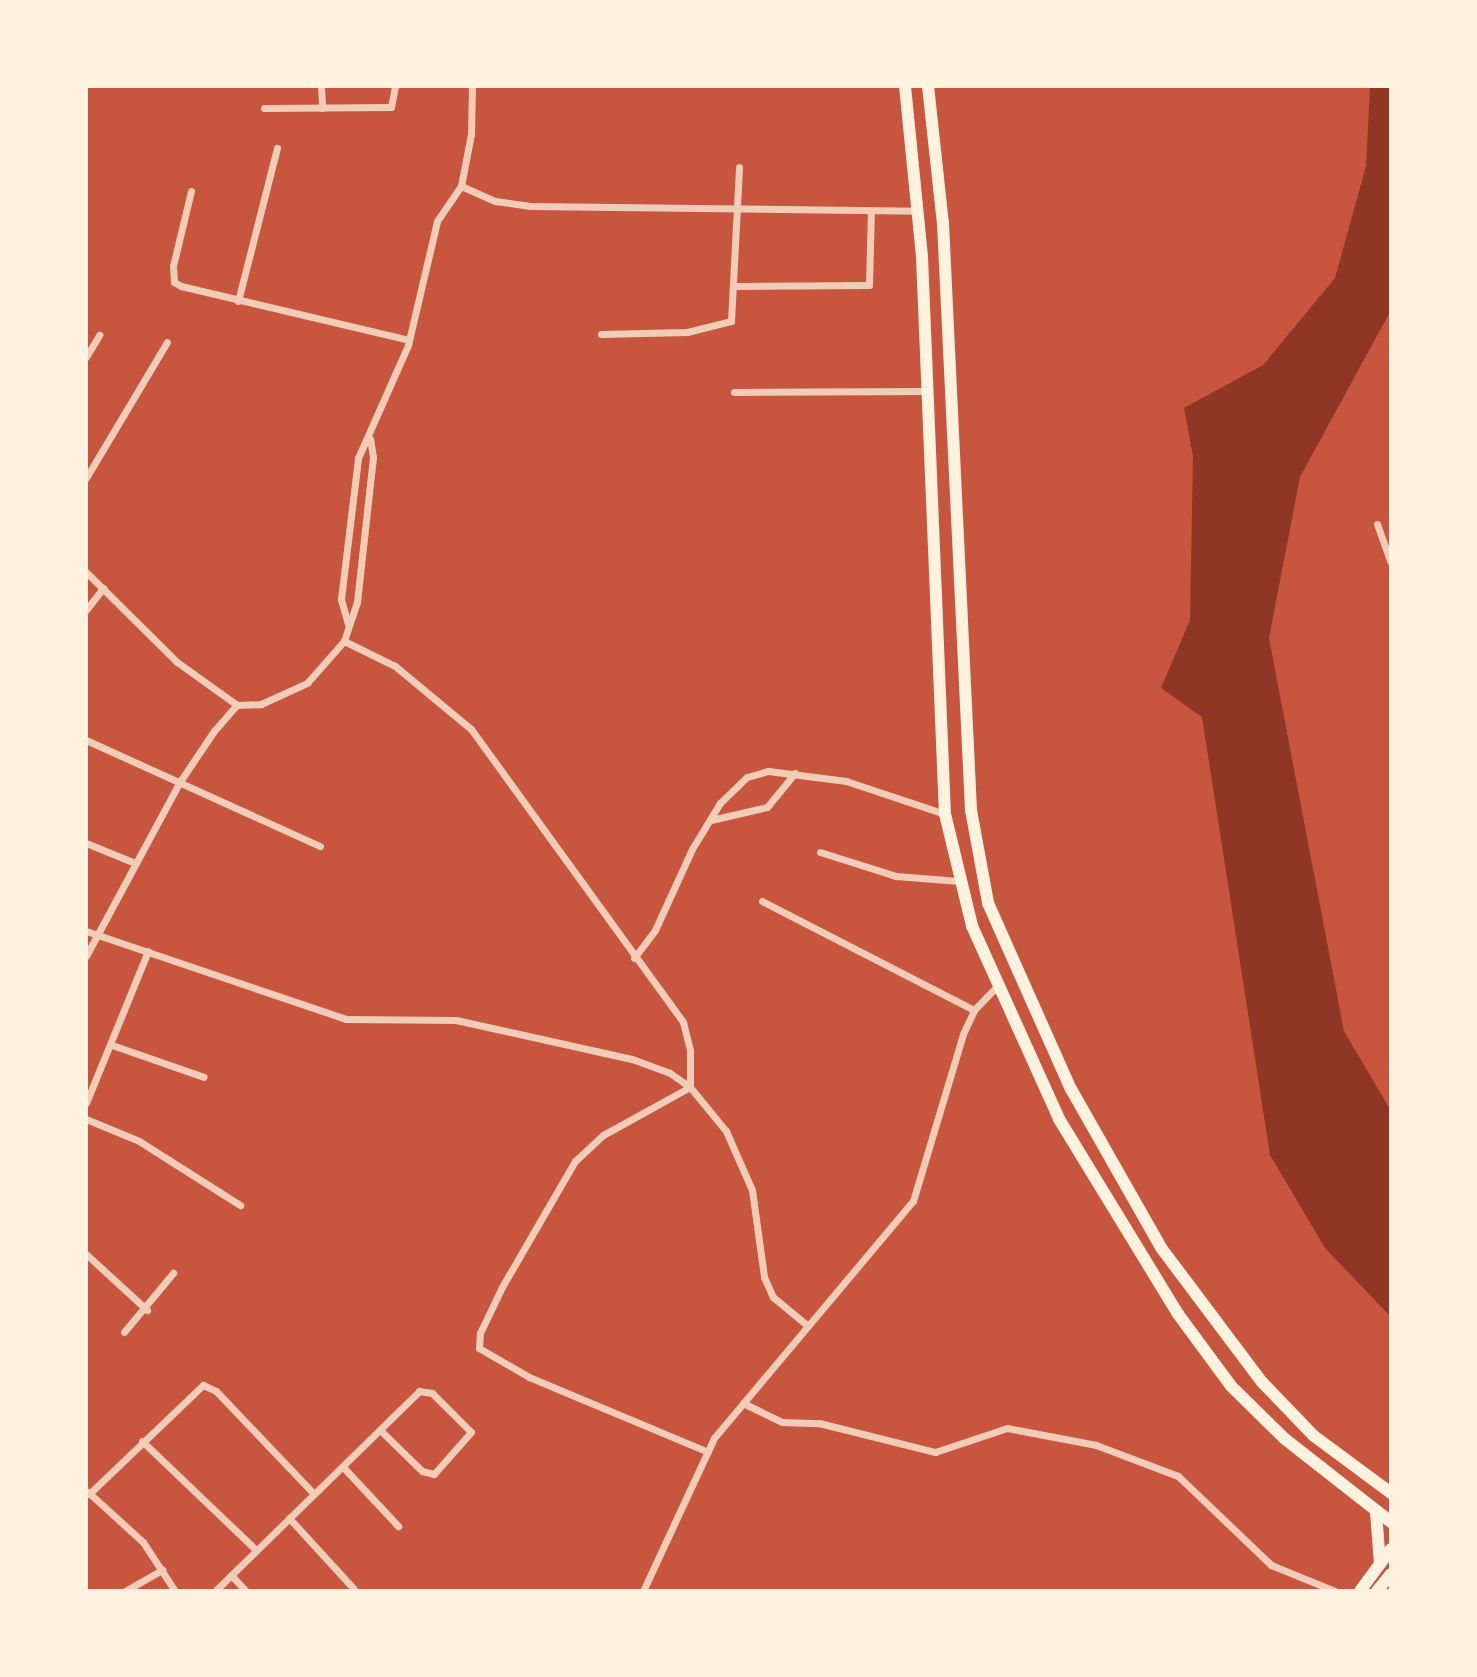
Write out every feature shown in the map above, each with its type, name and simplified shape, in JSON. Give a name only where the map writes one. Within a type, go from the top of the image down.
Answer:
[{"type":"highway","points":[[905,86],[918,211],[929,391],[945,814],[959,881],[997,986],[1059,1119],[1178,1314],[1231,1386],[1285,1439],[1391,1522]]},
{"type":"highway","points":[[928,86],[943,223],[971,810],[988,903],[1071,1089],[1162,1249],[1262,1382],[1314,1436],[1391,1493]]},
{"type":"highway","points":[[1376,1512],[1380,1564]]},
{"type":"highway","points":[[1360,1591],[1391,1549]]},
{"type":"highway","points":[[1377,1591],[1391,1574]]},
{"type":"street","points":[[321,86],[322,108]]},
{"type":"street","points":[[264,108],[391,107],[395,86]]},
{"type":"street","points":[[348,624],[341,599],[358,458],[370,439],[409,340],[437,221],[461,186],[471,134],[472,86]]},
{"type":"street","points":[[238,301],[277,148]]},
{"type":"street","points":[[601,334],[687,332],[724,324],[734,316],[739,167]]},
{"type":"street","points":[[461,186],[495,201],[529,206],[918,211]]},
{"type":"street","points":[[191,191],[173,266],[174,282],[238,301],[409,340]]},
{"type":"street","points":[[736,286],[869,285],[871,211]]},
{"type":"street","points":[[86,357],[99,335]]},
{"type":"street","points":[[86,478],[167,342]]},
{"type":"street","points":[[734,392],[929,391]]},
{"type":"street","points":[[86,572],[177,662],[237,705],[261,704],[307,683],[344,641],[357,602],[373,457],[370,439]]},
{"type":"street","points":[[1377,524],[1391,563]]},
{"type":"street","points":[[86,610],[103,588]]},
{"type":"street","points":[[344,641],[395,666],[471,729],[683,1022],[690,1051],[690,1087]]},
{"type":"street","points":[[86,956],[179,783],[237,705]]},
{"type":"street","points":[[86,740],[320,846]]},
{"type":"street","points":[[634,958],[655,930],[711,820],[747,777],[768,771],[861,784],[945,814]]},
{"type":"street","points":[[711,820],[767,807],[795,773]]},
{"type":"street","points":[[86,843],[135,863]]},
{"type":"street","points":[[820,852],[896,876],[959,881]]},
{"type":"street","points":[[762,901],[974,1010]]},
{"type":"street","points":[[86,931],[346,1019],[477,1024],[655,1066],[690,1087],[726,1131],[744,1164],[764,1277],[773,1297],[808,1326]]},
{"type":"street","points":[[86,1103],[148,951]]},
{"type":"street","points":[[643,1591],[708,1452],[743,1403],[913,1201],[974,1010],[997,986]]},
{"type":"street","points":[[112,1045],[204,1077]]},
{"type":"street","points":[[690,1087],[603,1135],[575,1161],[478,1341],[485,1355],[529,1377],[708,1452]]},
{"type":"street","points":[[86,1119],[129,1136],[240,1205]]},
{"type":"street","points":[[86,1254],[147,1310]]},
{"type":"street","points":[[124,1332],[147,1310],[173,1273]]},
{"type":"street","points":[[175,1591],[143,1542],[88,1492],[196,1388],[210,1386],[314,1494]]},
{"type":"street","points":[[215,1591],[413,1395],[426,1390],[471,1432],[434,1474],[422,1471],[380,1430]]},
{"type":"street","points":[[743,1403],[782,1422],[819,1423],[935,1452],[1007,1428],[1096,1445],[1178,1476],[1271,1565],[1335,1591]]},
{"type":"street","points":[[142,1441],[256,1550]]},
{"type":"street","points":[[343,1467],[398,1526]]},
{"type":"street","points":[[289,1518],[354,1589]]},
{"type":"street","points":[[125,1591],[162,1570]]},
{"type":"street","points":[[231,1575],[246,1591]]},
{"type":"shaded area","points":[[1370,86],[1391,86],[1391,310],[1300,477],[1269,638],[1344,1031],[1391,1111],[1391,1317],[1325,1248],[1270,1155],[1202,717],[1161,688],[1190,620],[1193,456],[1184,408],[1263,365],[1335,278],[1366,166]]}]
